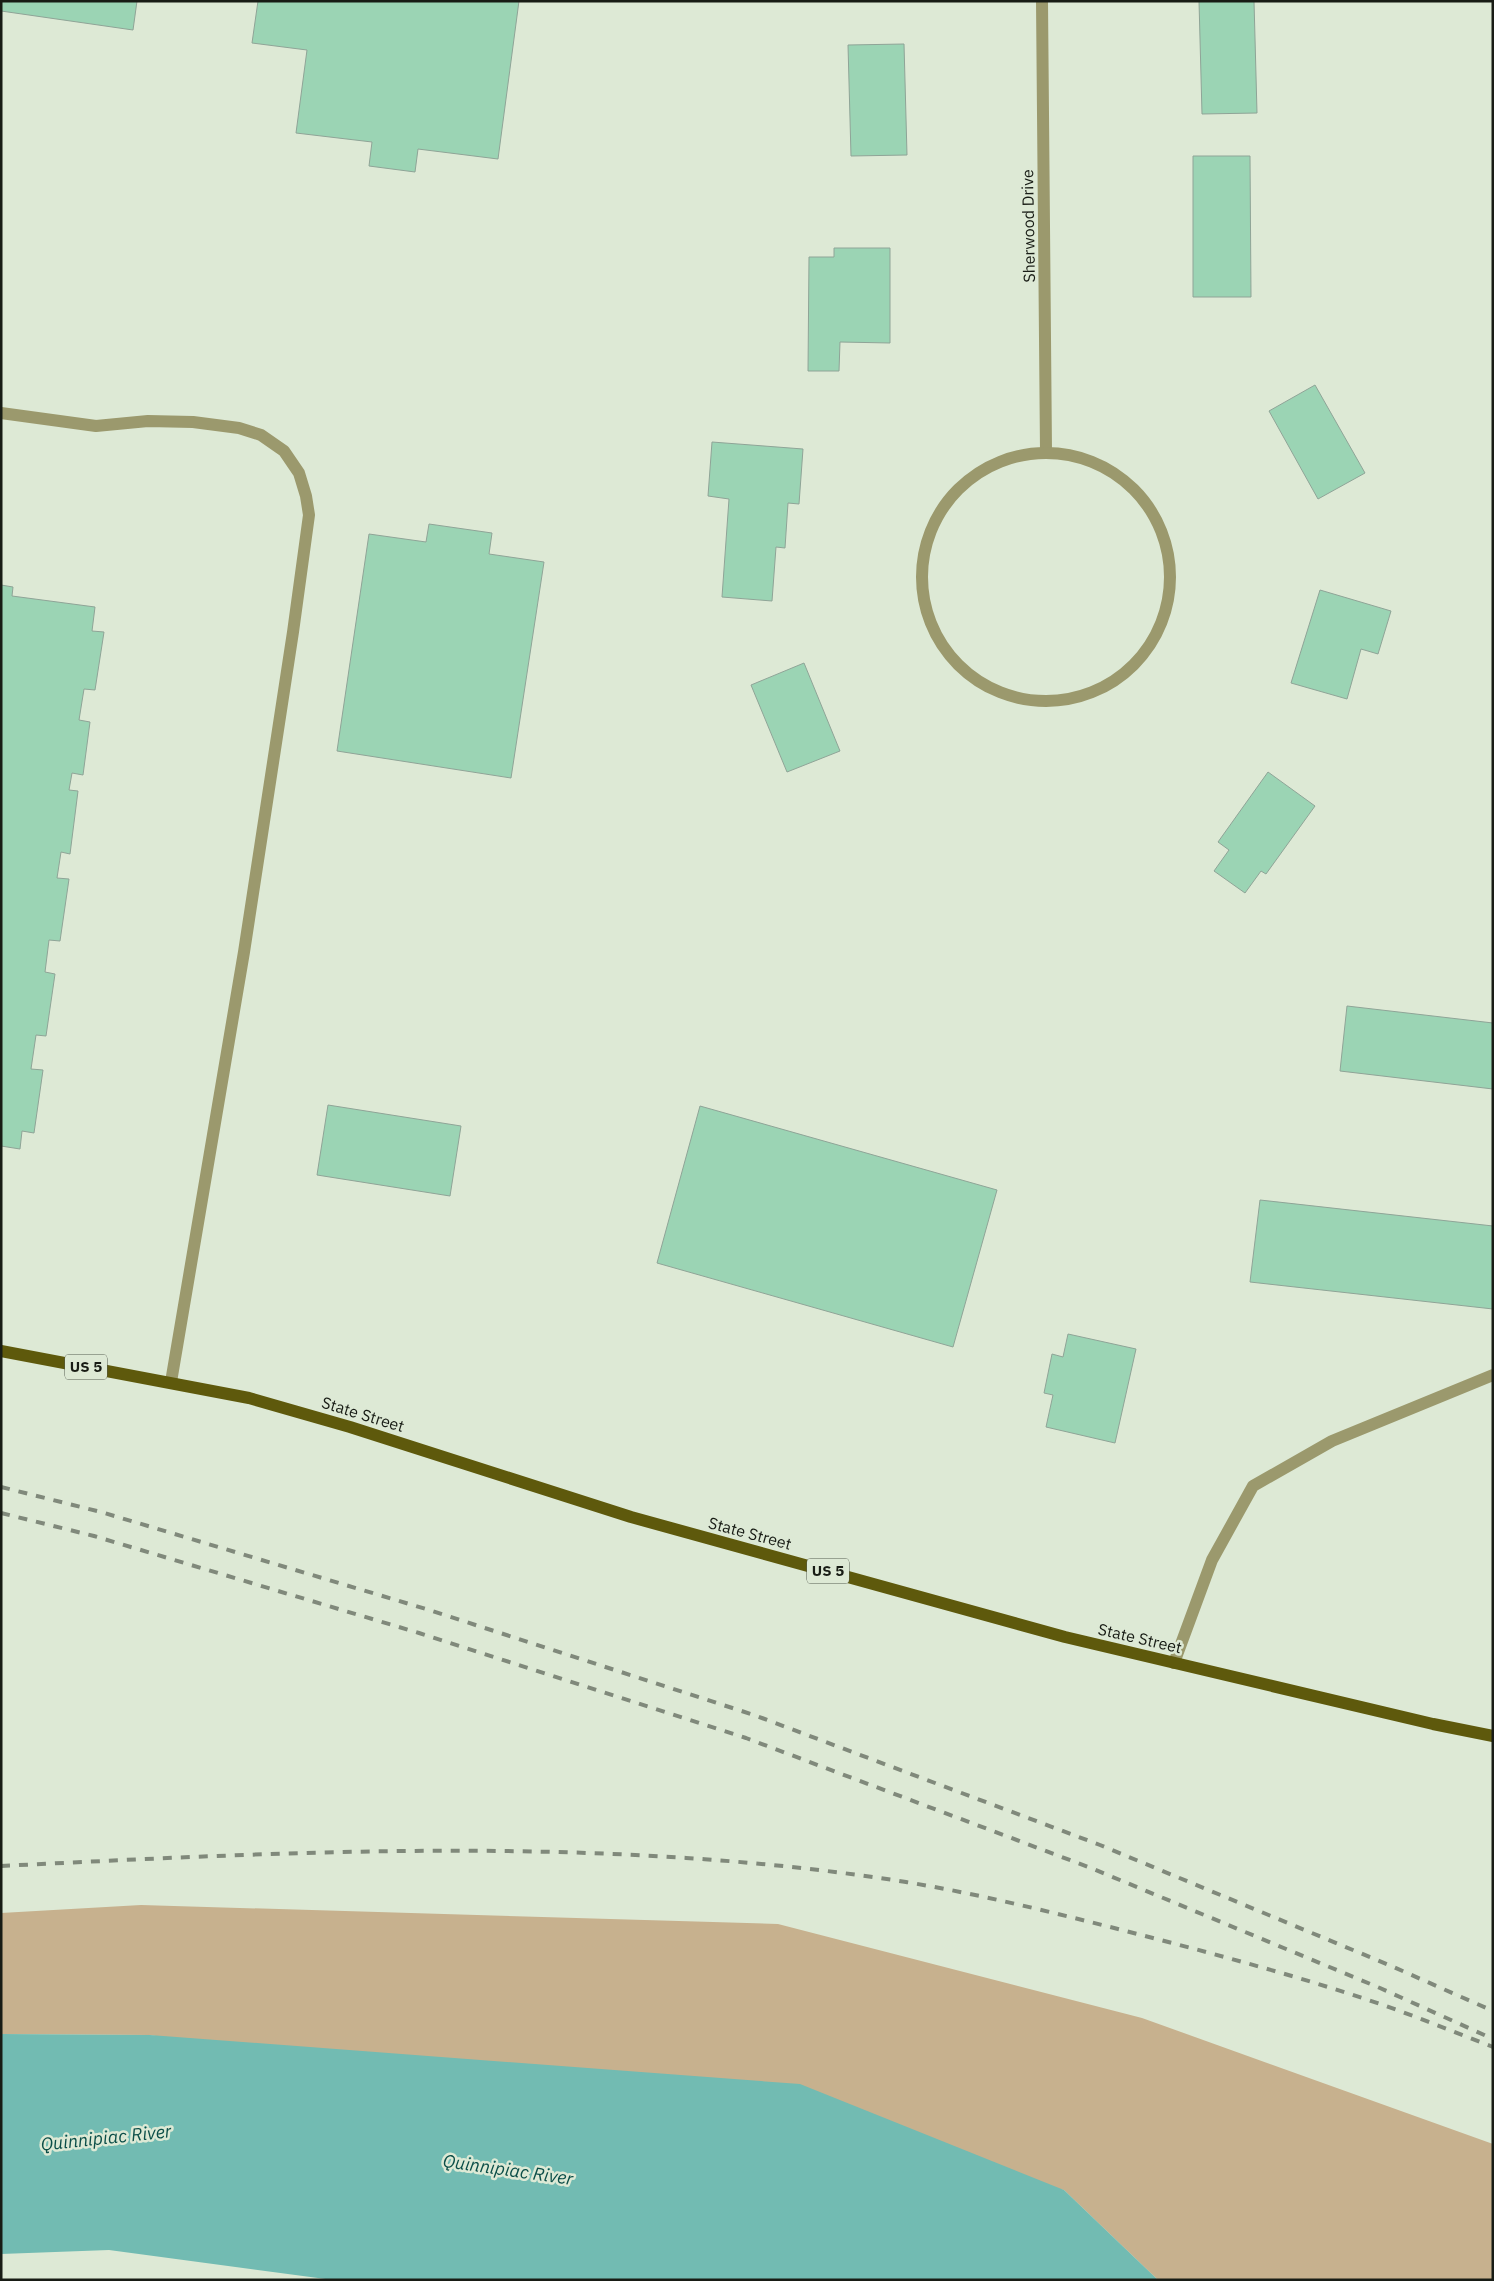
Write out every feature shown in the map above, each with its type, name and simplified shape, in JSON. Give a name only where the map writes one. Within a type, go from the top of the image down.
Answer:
[{"type":"main road","name":"State Street","points":[[1,1351],[249,1398],[350,1427],[631,1517],[1065,1637],[1433,1724],[1493,1736]]},
{"type":"street","name":"Sherwood Drive","points":[[1042,1],[1046,451]]},
{"type":"street","points":[[1,413],[96,426],[148,421],[193,422],[239,428],[261,435],[284,451],[299,473],[306,496],[309,515],[283,700],[244,952],[171,1382]]},
{"type":"street","points":[[1046,451],[1085,458],[1094,462],[1120,476],[1148,504],[1165,539],[1171,578],[1164,616],[1147,652],[1118,679],[1084,696],[1045,702],[1002,694],[964,672],[936,638],[922,597],[922,554],[938,513],[966,480],[1003,458],[1046,451]]},
{"type":"street","points":[[1174,1663],[1212,1560],[1253,1486],[1332,1441],[1493,1375]]},
{"type":"shaded area","points":[[141,1905],[778,1924],[1142,2018],[1493,2144],[1493,2280],[1158,2280],[1064,2190],[150,2035],[1,2034],[1,1913]]},
{"type":"water","name":"Quinnipiac River","points":[[1,2034],[150,2035],[800,2084],[1064,2190],[1158,2280],[333,2280],[109,2250],[1,2254]]},
{"type":"building","points":[[1,1],[137,1],[133,30],[1,11]]},
{"type":"building","points":[[258,1],[519,1],[498,159],[418,149],[415,172],[369,166],[372,142],[296,133],[307,50],[252,43]]},
{"type":"building","points":[[1199,1],[1254,1],[1257,113],[1202,114]]},
{"type":"building","points":[[904,44],[907,155],[851,156],[848,45]]},
{"type":"building","points":[[1193,156],[1250,156],[1251,297],[1193,297]]},
{"type":"building","points":[[834,248],[890,248],[890,343],[840,342],[839,371],[808,371],[809,257],[834,257]]},
{"type":"building","points":[[1315,385],[1365,473],[1318,499],[1269,411]]},
{"type":"building","points":[[712,442],[803,449],[799,504],[788,503],[785,548],[776,547],[772,601],[722,597],[729,499],[708,496]]},
{"type":"building","points":[[429,524],[492,533],[489,554],[544,562],[511,778],[337,751],[369,534],[426,542]]},
{"type":"building","points":[[1,585],[13,587],[12,596],[95,607],[92,631],[104,632],[95,690],[84,689],[79,720],[90,722],[83,775],[72,773],[69,790],[78,791],[70,854],[61,852],[57,878],[69,879],[60,941],[49,940],[45,972],[55,974],[46,1036],[36,1035],[31,1069],[43,1070],[34,1133],[22,1131],[20,1149],[1,1146]]},
{"type":"building","points":[[1320,590],[1391,611],[1378,654],[1361,649],[1347,699],[1291,683]]},
{"type":"building","points":[[804,663],[840,751],[787,772],[751,685]]},
{"type":"building","points":[[1268,772],[1315,806],[1266,874],[1261,871],[1245,893],[1214,871],[1229,850],[1218,842]]},
{"type":"building","points":[[1347,1006],[1493,1023],[1493,1089],[1340,1071]]},
{"type":"building","points":[[328,1105],[461,1126],[450,1196],[317,1175]]},
{"type":"building","points":[[700,1106],[997,1190],[953,1347],[657,1263]]},
{"type":"building","points":[[1260,1200],[1493,1226],[1493,1309],[1250,1282]]},
{"type":"building","points":[[1068,1334],[1136,1349],[1115,1443],[1046,1427],[1053,1395],[1044,1393],[1052,1354],[1063,1357]]},
{"type":"railway","points":[[1,1487],[101,1512],[426,1609],[754,1715],[1100,1845],[1389,1965],[1493,2011]]},
{"type":"railway","points":[[1,1513],[94,1536],[419,1633],[746,1738],[1091,1868],[1380,1988],[1493,2039]]},
{"type":"railway","points":[[1,1866],[341,1852],[455,1851],[568,1852],[794,1867],[906,1882],[961,1892],[1122,1930],[1222,1956],[1321,1985],[1386,2006],[1493,2047]]}]
